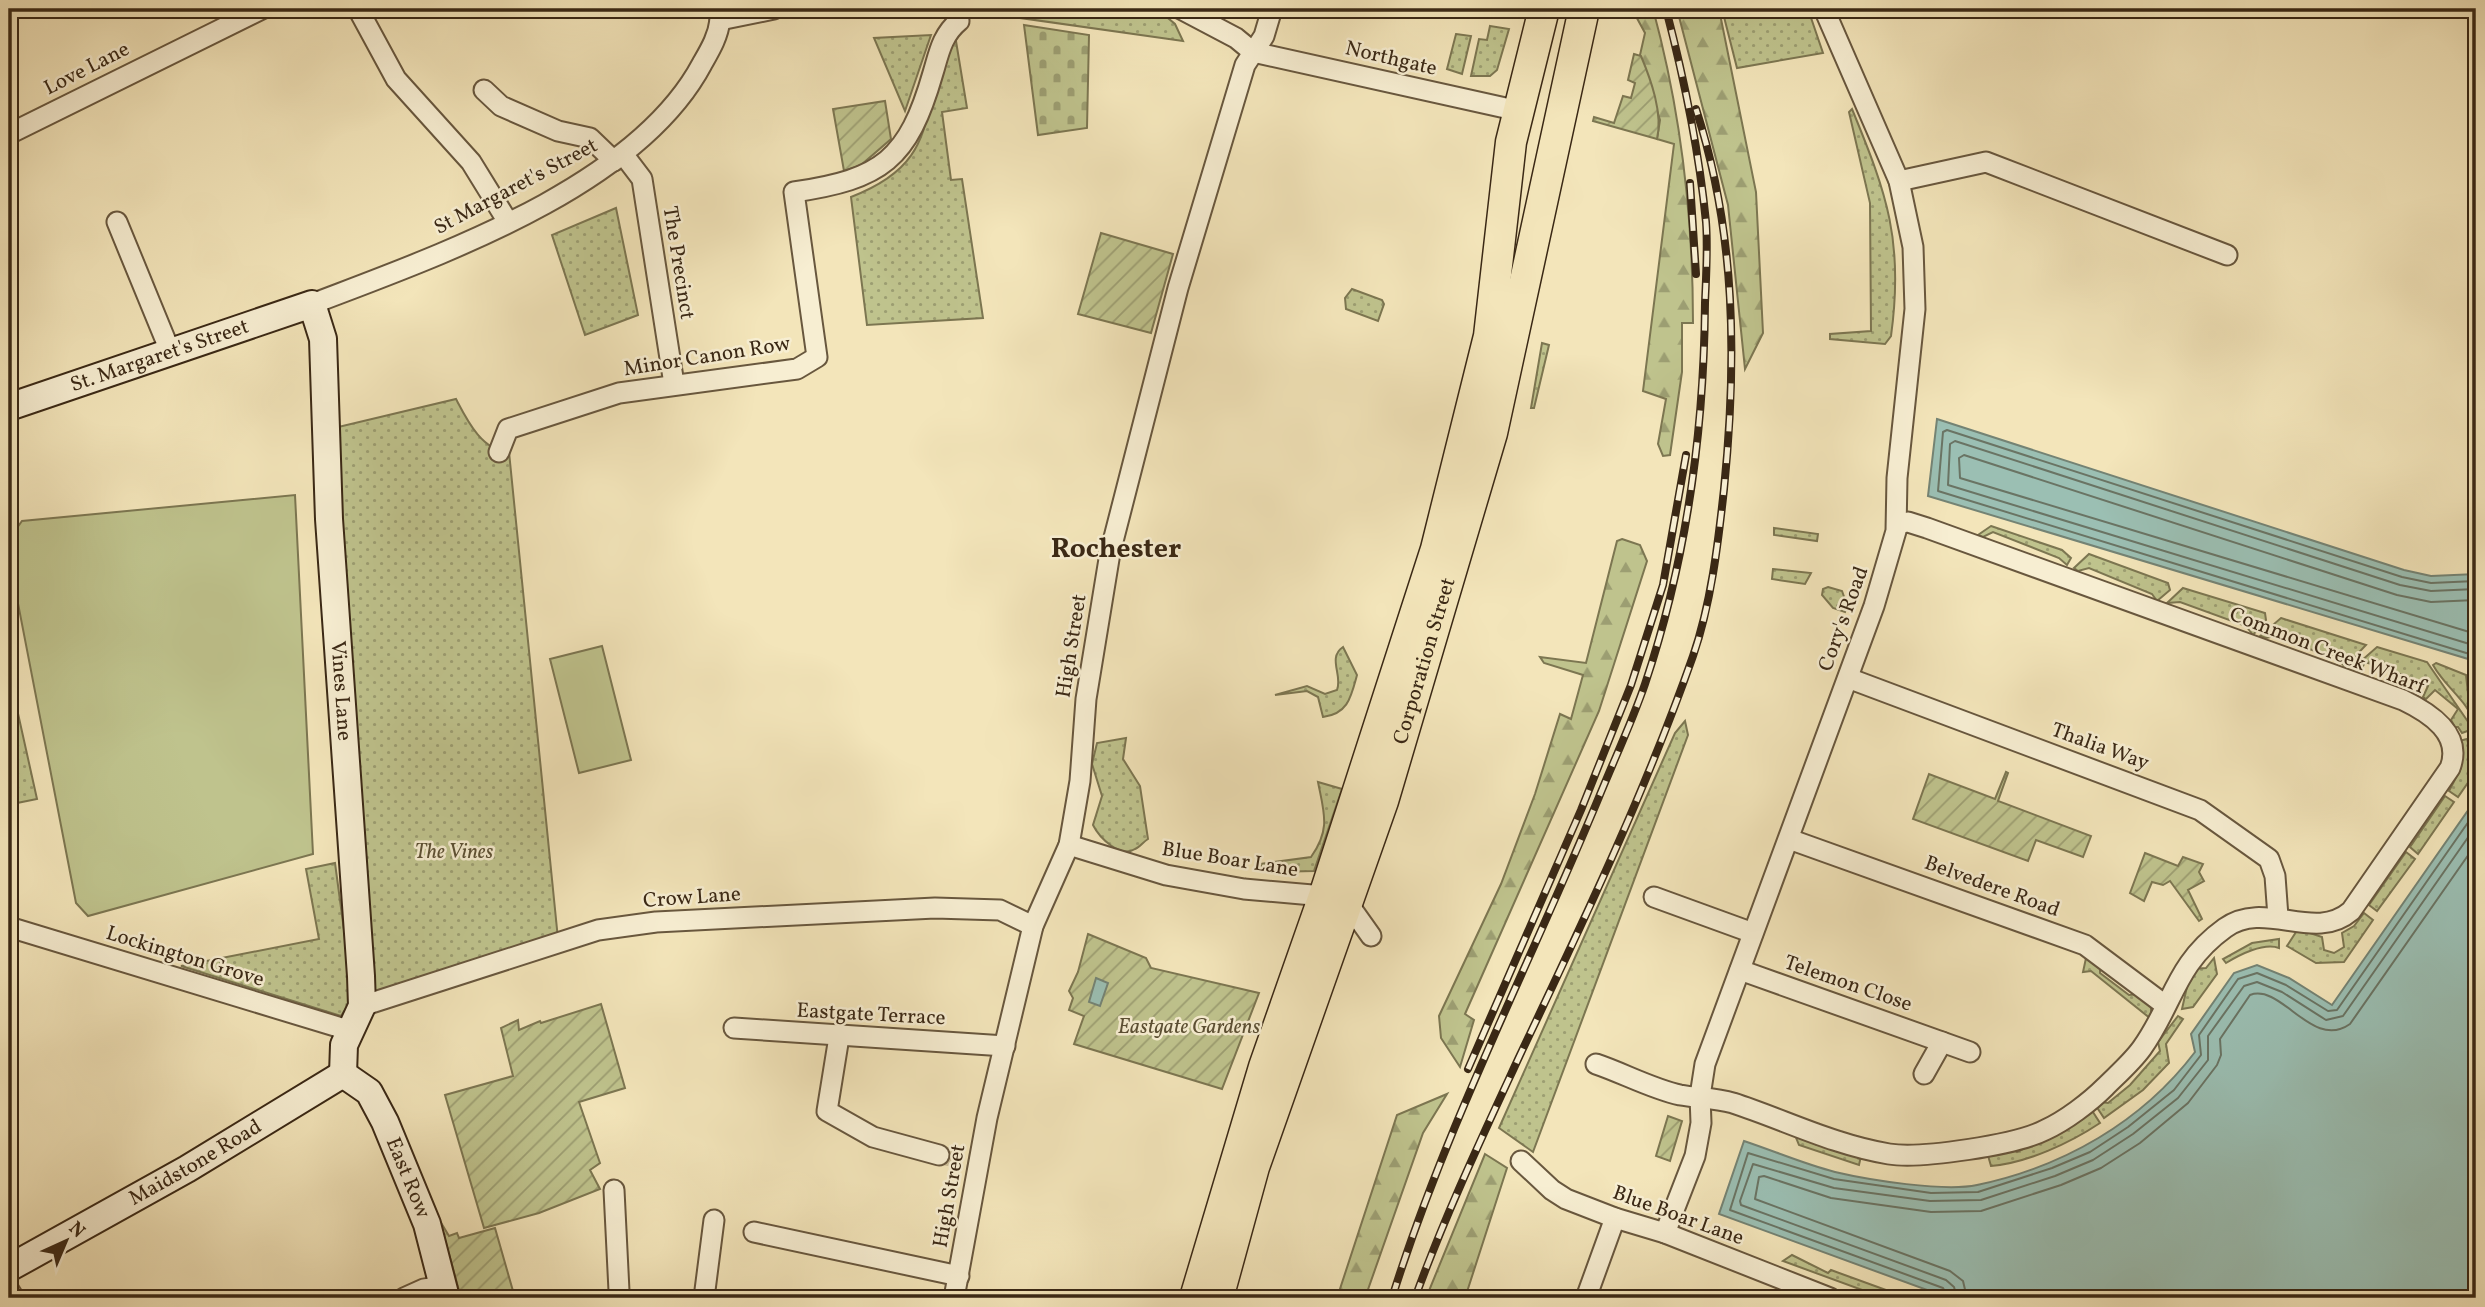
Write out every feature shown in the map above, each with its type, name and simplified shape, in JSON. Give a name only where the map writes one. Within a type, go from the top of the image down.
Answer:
[{"type":"main road","name":"Corporation Street","points":[[1218,1298],[1254,1167],[1336,900],[1475,402],[1494,304],[1508,160],[1544,9]]},
{"type":"main road","name":"Corporation Street","points":[[1195,1298],[1254,1098],[1397,757],[1494,426],[1584,9]]},
{"type":"main road","points":[[1519,111],[1566,95]]},
{"type":"street","name":"Love Lane","points":[[9,138],[262,9]]},
{"type":"street","points":[[358,9],[396,79],[470,160],[508,222]]},
{"type":"street","points":[[717,15],[774,9]]},
{"type":"street","points":[[1181,9],[1236,38],[1253,52]]},
{"type":"street","name":"High Street","points":[[954,1298],[974,1161],[1033,926],[1069,845],[1079,792],[1086,699],[1110,553],[1178,288],[1245,65],[1264,36],[1272,9]]},
{"type":"street","name":"Cory's Road","points":[[1665,1233],[1695,1156],[1701,1123],[1700,1096],[1705,1064],[1892,554],[1897,524],[1897,478],[1915,309],[1913,247],[1899,181],[1824,9]]},
{"type":"street","name":"St Margaret's Street","points":[[312,304],[437,256],[508,222],[619,157],[660,121],[687,89],[719,33],[717,15]]},
{"type":"street","name":"Minor Canon Row","points":[[499,452],[508,429],[619,393],[797,369],[817,357],[794,192],[860,179],[897,152],[918,118],[944,39],[958,15]]},
{"type":"street","name":"Northgate","points":[[1253,52],[1519,111]]},
{"type":"street","name":"The Precinct","points":[[484,90],[501,106],[558,131],[590,138],[619,157],[642,179],[674,384]]},
{"type":"street","points":[[1899,181],[1986,162],[2227,255]]},
{"type":"street","points":[[117,222],[170,351]]},
{"type":"street","name":"St. Margaret's Street","points":[[9,407],[312,304]]},
{"type":"street","name":"Vines Lane","points":[[312,304],[323,339],[329,519],[362,1006]]},
{"type":"street","name":"Common Creek Wharf","points":[[1596,1064],[1680,1094],[1733,1103],[1823,1137],[1891,1154],[1968,1151],[2045,1131],[2102,1090],[2141,1050],[2178,977],[2193,958],[2228,926],[2254,918],[2278,917],[2324,925],[2340,920],[2353,909],[2450,768],[2453,744],[2441,724],[2419,708],[2389,694],[1927,528],[1908,522],[1897,524]]},
{"type":"street","name":"Thalia Way","points":[[1847,678],[2200,810],[2269,859],[2276,876],[2278,917]]},
{"type":"street","name":"Belvedere Road","points":[[1789,839],[2085,945],[2165,1005]]},
{"type":"street","name":"Blue Boar Lane","points":[[1069,845],[1166,875],[1244,889],[1336,900]]},
{"type":"street","points":[[1654,897],[1753,933]]},
{"type":"street","points":[[1336,900],[1371,936]]},
{"type":"street","name":"Crow Lane","points":[[362,1006],[598,930],[683,921],[935,908],[1000,910],[1033,926]]},
{"type":"street","name":"Lockington Grove","points":[[9,927],[348,1030]]},
{"type":"street","name":"Telemon Close","points":[[1740,970],[1970,1052]]},
{"type":"street","points":[[343,1073],[344,1045],[348,1030],[362,1006]]},
{"type":"street","name":"Eastgate Terrace","points":[[734,1028],[1005,1046]]},
{"type":"street","points":[[839,1037],[827,1111],[873,1137],[939,1155]]},
{"type":"street","points":[[1924,1074],[1942,1041]]},
{"type":"street","name":"Maidstone Road","points":[[9,1268],[187,1169],[343,1073]]},
{"type":"street","name":"East Row","points":[[343,1073],[369,1092],[385,1122],[427,1224],[445,1292]]},
{"type":"street","name":"Blue Boar Lane","points":[[1521,1161],[1556,1193],[1615,1218],[1665,1233],[1830,1298]]},
{"type":"street","points":[[614,1190],[618,1291],[621,1298]]},
{"type":"street","points":[[1586,1298],[1615,1218]]},
{"type":"street","points":[[704,1298],[714,1220]]},
{"type":"street","points":[[754,1232],[959,1276]]},
{"type":"street","points":[[404,1298],[428,1287],[445,1292]]},
{"type":"street","points":[[9,1290],[14,1298]]},
{"type":"green space","points":[[976,9],[1157,9],[1175,24],[1183,41],[978,12]]},
{"type":"green space","points":[[1632,9],[1653,9],[1663,48],[1684,164],[1691,243],[1693,323],[1682,323],[1682,372],[1670,455],[1663,456],[1658,444],[1666,399],[1643,391],[1674,144],[1657,139],[1660,120],[1640,55],[1645,33]]},
{"type":"green space","points":[[1677,9],[1719,9],[1756,192],[1763,333],[1745,369],[1728,205]]},
{"type":"green space","points":[[1722,9],[1808,9],[1823,53],[1737,68]]},
{"type":"green space","points":[[1024,25],[1089,35],[1087,128],[1038,135]]},
{"type":"green space","points":[[1490,26],[1509,29],[1497,70],[1490,76],[1471,76],[1479,39],[1487,40]]},
{"type":"green space","points":[[1456,34],[1471,36],[1462,74],[1447,69]]},
{"type":"green space","points":[[931,35],[905,111],[874,38]]},
{"type":"green space","points":[[955,35],[967,108],[942,112],[951,180],[962,179],[983,318],[867,325],[851,197],[881,182],[902,166],[915,149],[924,130],[943,61]]},
{"type":"green space","points":[[1634,54],[1641,56],[1655,97],[1657,139],[1593,121],[1594,117],[1614,123],[1623,96],[1631,98],[1635,83],[1628,80]]},
{"type":"green space","points":[[885,101],[891,139],[861,165],[844,171],[833,109]]},
{"type":"green space","points":[[1852,109],[1875,167],[1890,219],[1894,245],[1891,336],[1885,344],[1830,339],[1830,334],[1871,331],[1870,203],[1849,112]]},
{"type":"green space","points":[[616,208],[638,315],[585,335],[552,235]]},
{"type":"green space","points":[[1101,233],[1173,254],[1151,333],[1078,314]]},
{"type":"green space","points":[[1352,289],[1382,300],[1384,304],[1378,321],[1346,309],[1345,298]]},
{"type":"green space","points":[[1542,343],[1549,345],[1534,408],[1531,408]]},
{"type":"green space","name":"The Vines","points":[[456,399],[470,425],[483,440],[499,450],[509,452],[558,939],[374,995],[334,428]]},
{"type":"green space","points":[[295,495],[313,854],[88,916],[76,903],[9,557],[9,539],[22,521]]},
{"type":"green space","points":[[1991,526],[2062,550],[2071,558],[2067,565],[2059,558],[1993,532],[1983,537],[1978,535]]},
{"type":"green space","points":[[1774,528],[1818,534],[1817,541],[1774,535]]},
{"type":"green space","points":[[1622,539],[1640,545],[1647,561],[1599,711],[1465,1014],[1474,1020],[1460,1067],[1441,1038],[1439,1016],[1501,884],[1535,794],[1560,714],[1571,719],[1583,675],[1544,663],[1540,657],[1586,663],[1617,541]]},
{"type":"green space","points":[[2089,554],[2168,583],[2170,590],[2157,601],[2152,594],[2089,568],[2078,571],[2074,568]]},
{"type":"green space","points":[[1773,569],[1811,573],[1805,584],[1772,579]]},
{"type":"green space","points":[[1828,587],[1842,591],[1847,605],[1845,612],[1833,608],[1822,595],[1823,589]]},
{"type":"green space","points":[[2183,588],[2265,613],[2266,620],[2253,635],[2246,626],[2180,602],[2167,603]]},
{"type":"green space","points":[[2281,618],[2366,645],[2345,667],[2339,660],[2275,636],[2260,636]]},
{"type":"green space","points":[[602,646],[631,760],[579,773],[550,659]]},
{"type":"green space","points":[[1343,647],[1357,675],[1347,703],[1338,712],[1323,717],[1318,697],[1307,691],[1275,695],[1307,686],[1325,694],[1337,690],[1336,656]]},
{"type":"green space","points":[[2377,647],[2427,662],[2473,729],[2462,733],[2455,727],[2451,720],[2458,709],[2435,690],[2426,699],[2423,697],[2428,686],[2401,674],[2395,687],[2391,686],[2396,672],[2365,662],[2360,672],[2352,669]]},
{"type":"green space","points":[[2436,663],[2466,675],[2468,693],[2476,703],[2476,725],[2467,708],[2438,673],[2433,665]]},
{"type":"green space","points":[[9,673],[37,799],[17,803],[14,789],[9,790]]},
{"type":"green space","points":[[1685,721],[1688,735],[1533,1152],[1499,1128],[1675,733]]},
{"type":"green space","points":[[1126,738],[1123,759],[1140,786],[1148,839],[1137,848],[1123,851],[1111,845],[1093,825],[1102,796],[1092,764],[1097,743]]},
{"type":"green space","points":[[2467,739],[2469,746],[2476,745],[2476,771],[2458,797],[2449,791],[2461,768],[2459,741]]},
{"type":"green space","points":[[2006,772],[2008,773],[1998,801],[2091,836],[2083,857],[2036,840],[2028,861],[1913,819],[1929,774],[1995,799]]},
{"type":"green space","points":[[1318,782],[1342,789],[1314,871],[1266,872],[1260,864],[1311,857],[1317,847],[1324,829]]},
{"type":"green space","points":[[2445,796],[2454,802],[2418,854],[2410,847]]},
{"type":"green space","points":[[2406,852],[2415,859],[2377,911],[2369,905]]},
{"type":"green space","points":[[2145,853],[2178,866],[2183,857],[2203,864],[2199,872],[2204,881],[2188,890],[2202,919],[2199,921],[2170,881],[2163,885],[2152,882],[2144,901],[2130,893]]},
{"type":"green space","points":[[335,863],[353,997],[341,1016],[181,966],[319,939],[306,869]]},
{"type":"green space","points":[[2364,913],[2373,920],[2344,962],[2316,963],[2287,946],[2298,929],[2322,937],[2324,950],[2334,953],[2344,947],[2342,933],[2354,926]]},
{"type":"green space","name":"Eastgate Gardens","points":[[1088,934],[1146,958],[1151,968],[1259,993],[1222,1089],[1074,1044],[1084,1016],[1069,1010],[1073,998],[1069,991],[1078,972]]},
{"type":"green space","points":[[2279,939],[2279,948],[2259,948],[2226,963],[2223,959],[2252,943]]},
{"type":"green space","points":[[2086,958],[2100,966],[2100,973],[2129,995],[2139,994],[2151,1002],[2151,1019],[2091,971],[2083,972]]},
{"type":"green space","points":[[2214,958],[2217,974],[2193,1007],[2182,1009],[2191,969],[2206,968]]},
{"type":"green space","points":[[601,1004],[625,1088],[579,1102],[600,1163],[590,1170],[600,1189],[539,1213],[484,1228],[445,1095],[513,1076],[501,1028],[518,1020],[519,1030],[540,1021],[541,1023]]},
{"type":"green space","points":[[2178,1016],[2183,1019],[2166,1044],[2169,1063],[2143,1090],[2104,1118],[2096,1106],[2101,1102],[2108,1103],[2130,1085],[2160,1051],[2158,1042]]},
{"type":"green space","points":[[1447,1094],[1423,1133],[1365,1298],[1337,1298],[1397,1115]]},
{"type":"green space","points":[[2091,1109],[2100,1123],[2062,1145],[2019,1161],[1991,1166],[1987,1152],[2007,1146],[2017,1152],[2083,1119]]},
{"type":"green space","points":[[1668,1116],[1682,1121],[1670,1161],[1656,1156]]},
{"type":"green space","points":[[1795,1135],[1861,1156],[1859,1165],[1799,1145]]},
{"type":"green space","points":[[1485,1154],[1507,1168],[1465,1298],[1426,1298]]},
{"type":"green space","points":[[440,1221],[449,1236],[457,1233],[459,1238],[495,1228],[515,1298],[461,1298]]},
{"type":"green space","points":[[1792,1255],[1828,1273],[1831,1270],[1908,1298],[1884,1298],[1783,1261]]},
{"type":"water","points":[[1937,419],[2404,570],[2431,576],[2476,574],[2476,665],[2468,659],[1928,496]]},
{"type":"water","points":[[2476,799],[2476,1298],[1949,1298],[1719,1214],[1744,1141],[1835,1172],[1927,1186],[1963,1187],[2009,1177],[2040,1166],[2098,1138],[2151,1100],[2195,1052],[2191,1034],[2234,973],[2257,965],[2289,978],[2332,1005]]},
{"type":"water","points":[[1096,978],[1108,983],[1100,1006],[1089,1002]]},
{"type":"tunnel","points":[[939,1155],[969,1160]]},
{"type":"railway","points":[[1392,1298],[1437,1170],[1573,859],[1645,684],[1672,591],[1682,544],[1701,400],[1707,232],[1695,142],[1666,9]]},
{"type":"railway","points":[[1415,1298],[1465,1175],[1634,808],[1693,656],[1705,616],[1724,489],[1731,393],[1731,345],[1726,250],[1719,203],[1696,109]]},
{"type":"railway","points":[[1690,183],[1696,274]]},
{"type":"railway","points":[[1468,1069],[1581,810],[1631,685],[1663,585],[1686,455]]},
{"type":"district","name":"Rochester","points":[[1116,549]]}]
